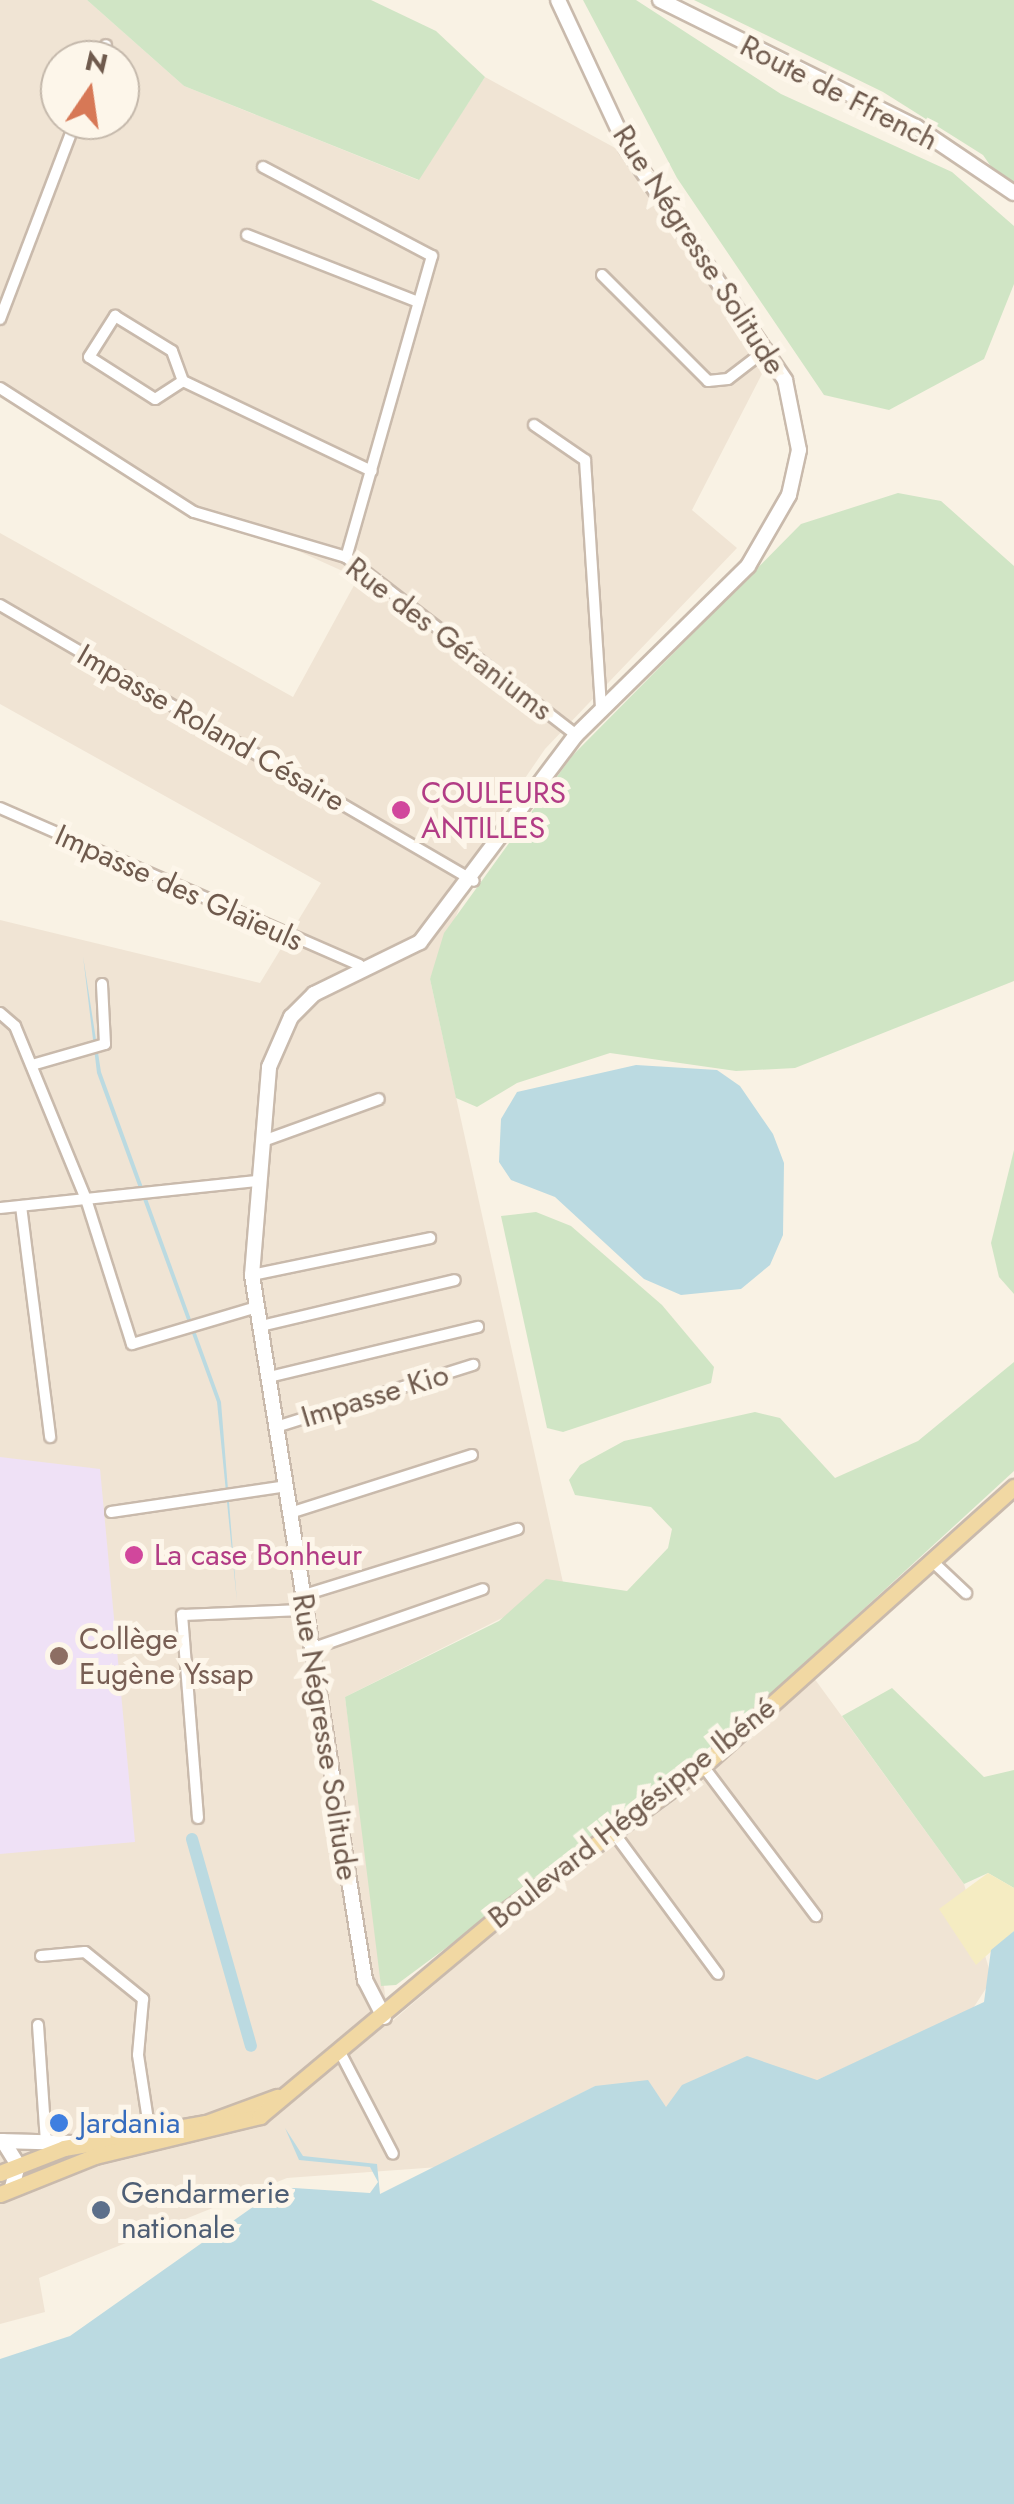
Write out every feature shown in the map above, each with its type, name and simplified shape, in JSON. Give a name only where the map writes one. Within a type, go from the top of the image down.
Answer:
[{"type":"main road","name":"Boulevard Hégésippe Ibéné","points":[[6,2191],[94,2156],[230,2129],[342,2056],[384,2017],[703,1766],[1014,1486]]},
{"type":"main road","name":"Boulevard Hégésippe Ibéné","points":[[0,2174],[84,2143],[150,2133],[290,2092]]},
{"type":"street","name":"Rue Négresse Solitude","points":[[384,2017],[365,1980],[252,1275],[266,1066],[291,1017],[359,965],[420,942],[474,881],[576,736],[748,566],[790,495],[796,412],[768,348],[627,148],[558,0]]},
{"type":"street","name":"Route de Ffrench","points":[[660,0],[916,127],[1014,193]]},
{"type":"street","points":[[0,319],[68,140]]},
{"type":"street","points":[[263,167],[432,256],[346,557]]},
{"type":"street","points":[[247,235],[418,302]]},
{"type":"street","points":[[602,275],[708,381],[728,379],[768,348]]},
{"type":"street","points":[[183,381],[154,399],[89,358],[115,316],[172,351],[183,381],[372,471]]},
{"type":"street","name":"Rue des Géraniums","points":[[0,388],[194,512],[346,557],[576,736]]},
{"type":"street","points":[[534,425],[585,460],[601,710]]},
{"type":"street","name":"Impasse Roland Césaire","points":[[0,605],[474,881]]},
{"type":"street","name":"Impasse des Glaïeuls","points":[[0,808],[359,965]]},
{"type":"street","points":[[32,1066],[105,1044],[102,984]]},
{"type":"street","points":[[0,1012],[32,1066],[86,1199],[132,1344],[257,1308]]},
{"type":"street","points":[[262,1140],[379,1099]]},
{"type":"street","points":[[0,1208],[258,1181]]},
{"type":"street","points":[[22,1206],[50,1436]]},
{"type":"street","points":[[252,1275],[430,1238]]},
{"type":"street","points":[[260,1326],[455,1280]]},
{"type":"street","points":[[269,1377],[478,1327]]},
{"type":"street","name":"Impasse Kio","points":[[276,1427],[474,1366]]},
{"type":"street","points":[[290,1513],[472,1454]]},
{"type":"street","points":[[111,1512],[287,1486]]},
{"type":"street","points":[[198,1818],[182,1615],[302,1603],[518,1529]]},
{"type":"street","points":[[932,1561],[966,1593]]},
{"type":"street","points":[[311,1649],[482,1589]]},
{"type":"street","points":[[703,1766],[816,1916]]},
{"type":"street","points":[[614,1833],[718,1974]]},
{"type":"street","points":[[41,1956],[85,1952],[143,1999],[138,2054],[150,2133]]},
{"type":"street","points":[[38,2024],[46,2142]]},
{"type":"street","points":[[342,2056],[393,2154]]},
{"type":"street","points":[[1,2141],[84,2143]]},
{"type":"street","points":[[1,2141],[18,2165],[6,2191]]},
{"type":"shaded area","points":[[0,0],[87,0],[132,40],[40,40],[40,140],[140,140],[140,47],[184,86],[418,180],[485,77],[617,149],[766,366],[692,510],[737,548],[545,749],[495,822],[430,979],[564,1587],[345,1697],[389,2024],[507,1922],[702,1781],[814,1678],[964,1884],[992,1979],[972,2010],[817,2080],[665,2108],[595,2086],[439,2167],[287,2178],[39,2278],[45,2312],[0,2324],[0,920],[260,983],[321,883],[0,704],[0,533],[293,697],[358,578],[177,496],[0,386]]},
{"type":"shaded area","name":"Collège Eugène Yssap","points":[[0,1457],[100,1469],[135,1842],[0,1854]]},
{"type":"green space","points":[[87,0],[371,0],[436,31],[485,77],[419,180],[184,86],[140,47],[140,40],[132,40]]},
{"type":"green space","points":[[583,0],[636,0],[781,94],[952,172],[1014,226],[1014,284],[984,359],[889,410],[824,395],[677,178]]},
{"type":"green space","points":[[694,0],[1014,0],[1014,200],[983,155],[883,92]]},
{"type":"green space","points":[[898,493],[941,501],[1014,566],[1014,981],[795,1068],[736,1071],[610,1053],[517,1083],[477,1107],[456,1098],[430,979],[444,933],[572,756],[801,524]]},
{"type":"green space","points":[[1014,1150],[1014,1294],[999,1277],[991,1243]]},
{"type":"green space","points":[[536,1212],[571,1226],[662,1305],[714,1367],[711,1383],[563,1432],[547,1428],[501,1216]]},
{"type":"green space","points":[[1014,1362],[1014,1471],[697,1762],[396,1985],[381,1986],[345,1697],[499,1621],[546,1579],[627,1591],[668,1548],[672,1529],[651,1507],[575,1495],[569,1480],[580,1465],[624,1441],[755,1412],[780,1418],[835,1478],[918,1441]]},
{"type":"green space","points":[[892,1688],[984,1777],[1014,1770],[1014,1888],[988,1873],[964,1884],[842,1716]]},
{"type":"sand","points":[[988,1873],[1014,1888],[1014,1931],[976,1965],[939,1909]]},
{"type":"water","points":[[83,956],[101,1072],[221,1402],[237,1602],[217,1402],[97,1073]]},
{"type":"water","points":[[636,1065],[717,1070],[740,1086],[773,1134],[784,1163],[783,1235],[770,1265],[741,1289],[681,1295],[644,1279],[555,1197],[511,1180],[499,1162],[501,1119],[517,1092]]},
{"type":"water","points":[[1014,1931],[1014,2504],[0,2504],[0,2359],[70,2336],[267,2197],[294,2188],[370,2193],[378,2182],[370,2167],[299,2160],[285,2128],[303,2156],[377,2164],[380,2194],[595,2086],[648,2080],[666,2107],[682,2085],[747,2056],[817,2080],[984,2002],[991,1950]]},
{"type":"waterway","points":[[192,1839],[251,2046]]},
{"type":"place","name":"COULEURS ANTILLES","points":[[401,810]]},
{"type":"place","name":"La case Bonheur","points":[[134,1555]]},
{"type":"place","name":"Collège Eugène Yssap","points":[[59,1656]]},
{"type":"place","name":"Jardania","points":[[59,2123]]},
{"type":"place","name":"Gendarmerie nationale","points":[[101,2210]]}]
